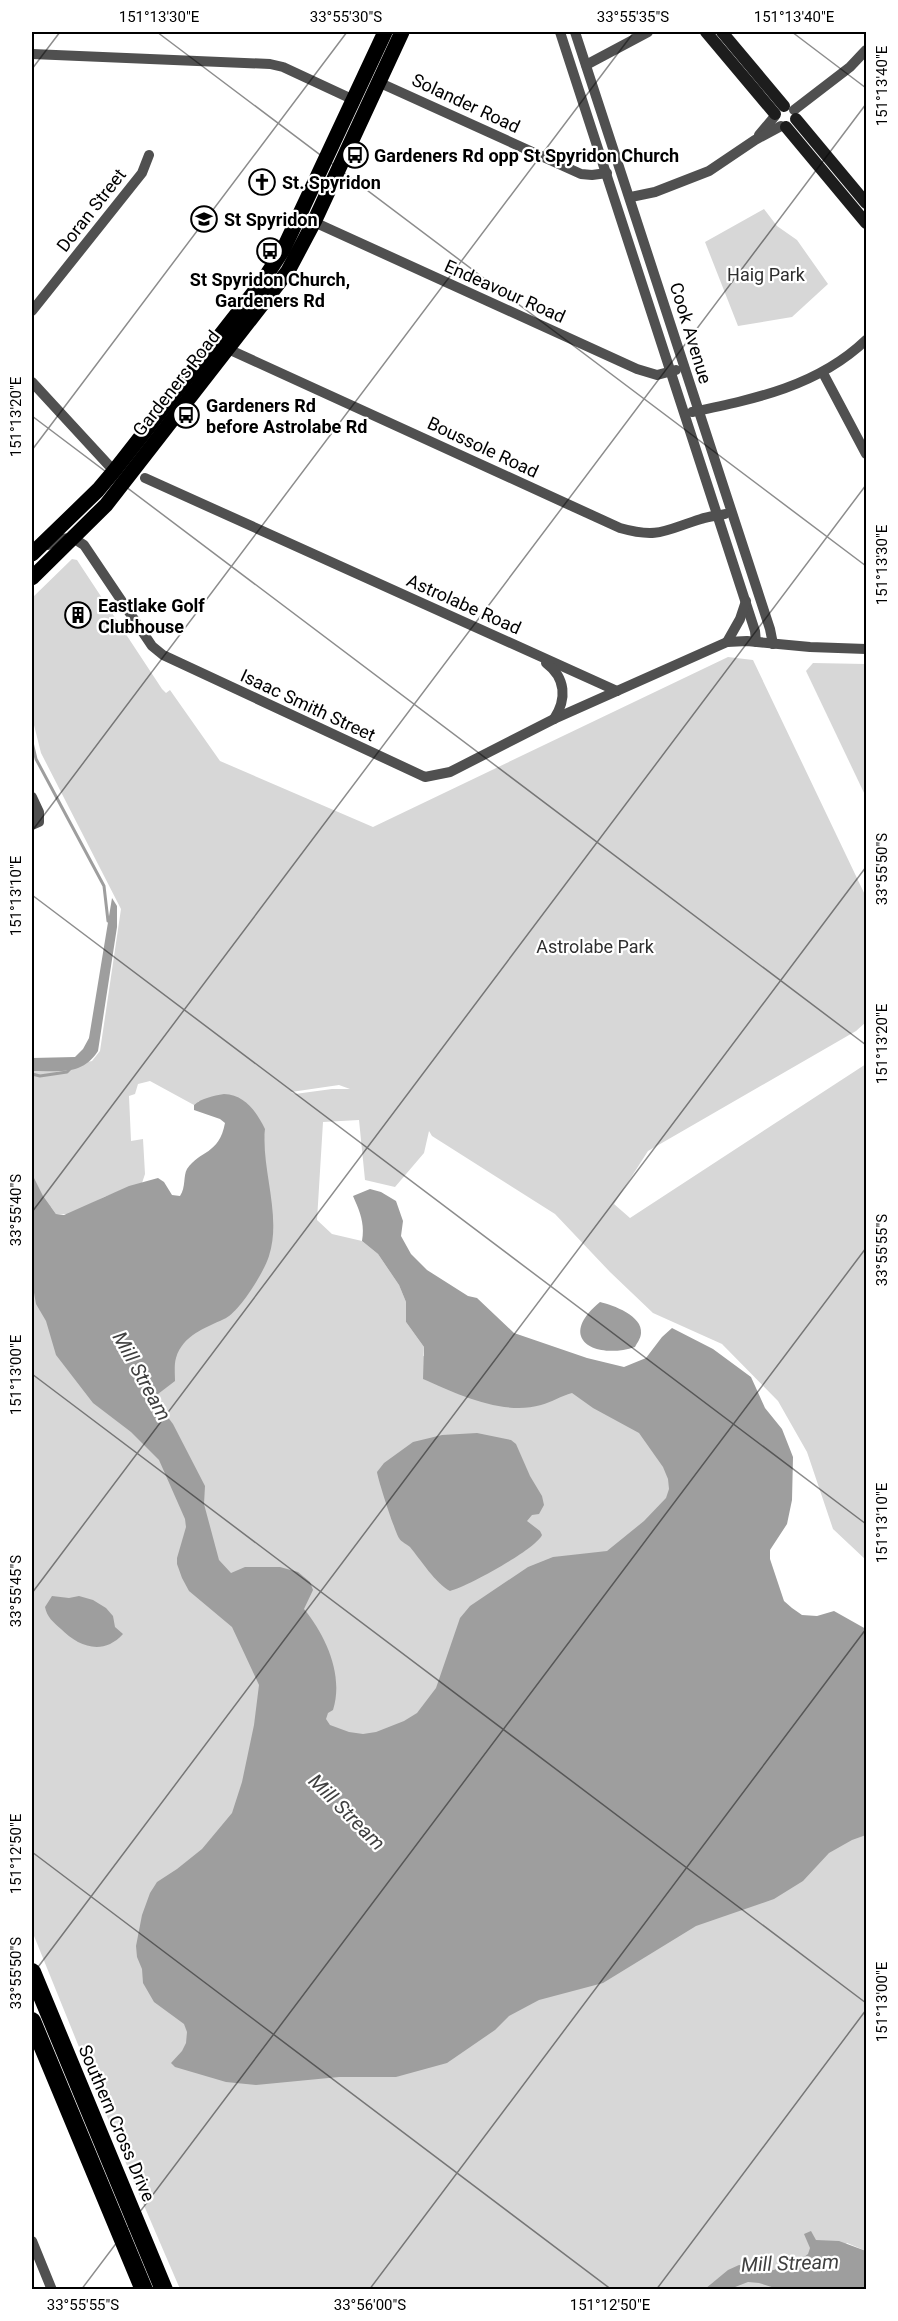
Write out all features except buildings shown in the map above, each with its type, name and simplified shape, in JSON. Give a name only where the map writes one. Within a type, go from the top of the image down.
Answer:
[{"type":"highway","name":"Southern Cross Drive","points":[[32,1972],[164,2289]]},
{"type":"highway","points":[[32,2021],[141,2283]]},
{"type":"main road","name":"Gardeners Road","points":[[32,554],[98,490],[114,471],[271,269],[294,228],[385,32]]},
{"type":"main road","name":"Gardeners Road","points":[[32,578],[106,505],[288,271],[314,222],[402,32]]},
{"type":"street","name":"Cook Avenue","points":[[560,32],[686,413],[746,601],[756,642]]},
{"type":"street","name":"Cook Avenue","points":[[575,32],[631,197],[773,644]]},
{"type":"street","points":[[586,65],[648,32]]},
{"type":"street","points":[[706,32],[867,203]]},
{"type":"street","points":[[722,32],[784,117],[867,223]]},
{"type":"street","points":[[631,197],[655,192],[709,171],[755,140],[850,67],[867,50]]},
{"type":"street","points":[[32,54],[270,64],[283,67],[354,100]]},
{"type":"street","name":"Solander Road","points":[[378,82],[581,174],[607,173]]},
{"type":"street","name":"Doran Street","points":[[32,311],[142,173],[149,155]]},
{"type":"street","name":"Endeavour Road","points":[[314,222],[637,369],[657,375],[685,368]]},
{"type":"street","points":[[686,413],[785,390],[823,373],[867,340]]},
{"type":"street","name":"Boussole Road","points":[[228,349],[620,528],[636,533],[660,534],[704,518],[731,513]]},
{"type":"street","points":[[823,373],[867,454]]},
{"type":"street","points":[[32,381],[114,471]]},
{"type":"street","name":"Astrolabe Road","points":[[145,478],[617,691]]},
{"type":"street","points":[[32,554],[58,539],[74,538]]},
{"type":"street","name":"Isaac Smith Street","points":[[74,538],[84,545],[152,646],[163,655],[425,777],[450,772],[617,691]]},
{"type":"street","points":[[727,642],[740,619],[746,601]]},
{"type":"street","points":[[617,691],[727,642],[867,649]]},
{"type":"street","points":[[533,654],[554,669],[562,683],[562,707],[554,720]]},
{"type":"street","points":[[32,797],[39,812],[39,822],[32,825]]},
{"type":"street","points":[[32,2241],[52,2289]]},
{"type":"green space","name":"Haig Park","points":[[764,209],[777,226],[797,240],[828,284],[792,317],[738,326],[705,242]]},
{"type":"green space","name":"Astrolabe Park","points":[[72,559],[77,560],[162,689],[166,693],[170,690],[220,761],[373,827],[728,657],[753,660],[866,897],[866,1022],[856,1031],[648,1151],[614,1204],[630,1218],[866,1064],[866,1560],[833,1529],[807,1452],[778,1401],[722,1344],[653,1313],[555,1214],[432,1136],[429,1131],[424,1153],[395,1187],[365,1180],[359,1120],[323,1122],[317,1220],[332,1234],[362,1241],[378,1254],[399,1285],[406,1302],[406,1322],[424,1347],[423,1356],[569,1380],[636,1418],[866,1798],[866,2251],[847,2243],[794,2289],[180,2289],[130,2173],[32,1931],[32,1071],[52,1070],[92,1061],[100,1051],[121,909],[41,753],[32,717],[32,640],[34,633],[32,598]],"holes":[[[150,1081],[194,1105],[199,1101],[265,1129],[263,1146],[272,1221],[269,1255],[67,1299],[51,1207],[56,1214],[71,1214],[104,1197],[142,1183],[145,1174],[143,1139],[131,1141],[129,1096],[135,1094],[138,1084]],[[339,1085],[350,1089],[295,1094],[291,1092]]]},
{"type":"green space","points":[[813,663],[866,664],[866,797],[806,671]]},
{"type":"water","points":[[112,898],[117,906],[117,927],[98,1051],[84,1065],[77,1068],[60,1071],[32,1071],[32,1058],[75,1057],[89,1038]]},
{"type":"water","name":"Mill Stream","points":[[224,1094],[238,1097],[249,1105],[265,1129],[273,1225],[269,1256],[262,1272],[237,1309],[224,1319],[202,1329],[184,1343],[175,1360],[175,1381],[158,1394],[158,1404],[173,1424],[205,1486],[204,1504],[219,1560],[231,1573],[245,1567],[280,1567],[298,1572],[310,1582],[313,1590],[304,1609],[326,1644],[336,1683],[333,1710],[328,1713],[326,1719],[330,1725],[363,1734],[376,1732],[417,1713],[436,1688],[460,1618],[470,1606],[528,1567],[553,1557],[607,1551],[644,1521],[666,1498],[669,1489],[663,1467],[639,1433],[593,1408],[572,1393],[541,1405],[511,1408],[481,1402],[423,1379],[424,1347],[406,1322],[406,1302],[399,1285],[378,1254],[362,1241],[360,1213],[353,1196],[370,1189],[381,1192],[396,1201],[403,1221],[401,1236],[411,1254],[427,1270],[468,1296],[477,1298],[514,1333],[587,1358],[624,1367],[646,1358],[672,1328],[713,1349],[751,1377],[765,1408],[782,1429],[793,1457],[792,1500],[787,1524],[770,1550],[770,1559],[784,1601],[802,1615],[817,1616],[834,1611],[866,1629],[866,1835],[829,1853],[803,1881],[774,1899],[696,1926],[603,1983],[539,2000],[509,2016],[495,2030],[447,2063],[396,2077],[339,2077],[256,2085],[226,2082],[175,2067],[171,2063],[182,2051],[186,2043],[187,2032],[184,2024],[154,2002],[143,1983],[142,1969],[137,1957],[136,1946],[142,1915],[150,1893],[157,1882],[202,1849],[232,1813],[242,1782],[254,1725],[259,1685],[232,1627],[189,1591],[182,1578],[177,1558],[186,1527],[185,1519],[159,1460],[131,1432],[93,1403],[56,1355],[46,1321],[36,1304],[33,1287],[32,1174],[43,1196],[56,1214],[64,1215],[129,1186],[158,1178],[164,1182],[172,1195],[180,1196],[187,1169],[214,1147],[225,1123],[194,1110],[194,1105],[204,1099]]},
{"type":"water","points":[[600,1302],[626,1312],[637,1321],[641,1333],[635,1347],[607,1351],[586,1343],[581,1336],[581,1326],[587,1315]]},
{"type":"water","points":[[477,1433],[511,1440],[516,1444],[542,1496],[544,1505],[539,1514],[532,1515],[527,1521],[542,1535],[527,1549],[500,1567],[471,1583],[450,1591],[439,1583],[410,1547],[399,1538],[377,1472],[384,1463],[413,1442],[442,1435]]},
{"type":"water","points":[[52,1596],[69,1598],[79,1596],[93,1600],[106,1608],[113,1616],[115,1627],[123,1634],[115,1641],[99,1647],[75,1640],[55,1624],[47,1614],[45,1607]]},
{"type":"water","points":[[811,2231],[816,2240],[839,2241],[866,2251],[866,2289],[778,2289],[748,2282],[730,2289],[705,2289],[728,2270],[739,2265],[770,2271],[780,2268],[786,2271],[808,2254],[810,2248],[804,2234]]},
{"type":"waterway","points":[[32,742],[36,759],[104,886],[108,921]]},
{"type":"waterway","points":[[32,1074],[40,1076],[67,1072],[70,1069]]},
{"type":"place","name":"Gardeners Rd opp St Spyridon Church","points":[[355,155]]},
{"type":"place","name":"St. Spyridon","points":[[262,182]]},
{"type":"place","name":"St Spyridon","points":[[204,219]]},
{"type":"place","name":"St Spyridon Church, Gardeners Rd","points":[[270,251]]},
{"type":"place","name":"Gardeners Rd before Astrolabe Rd","points":[[186,415]]},
{"type":"place","name":"Eastlake Golf Clubhouse","points":[[78,615]]}]
